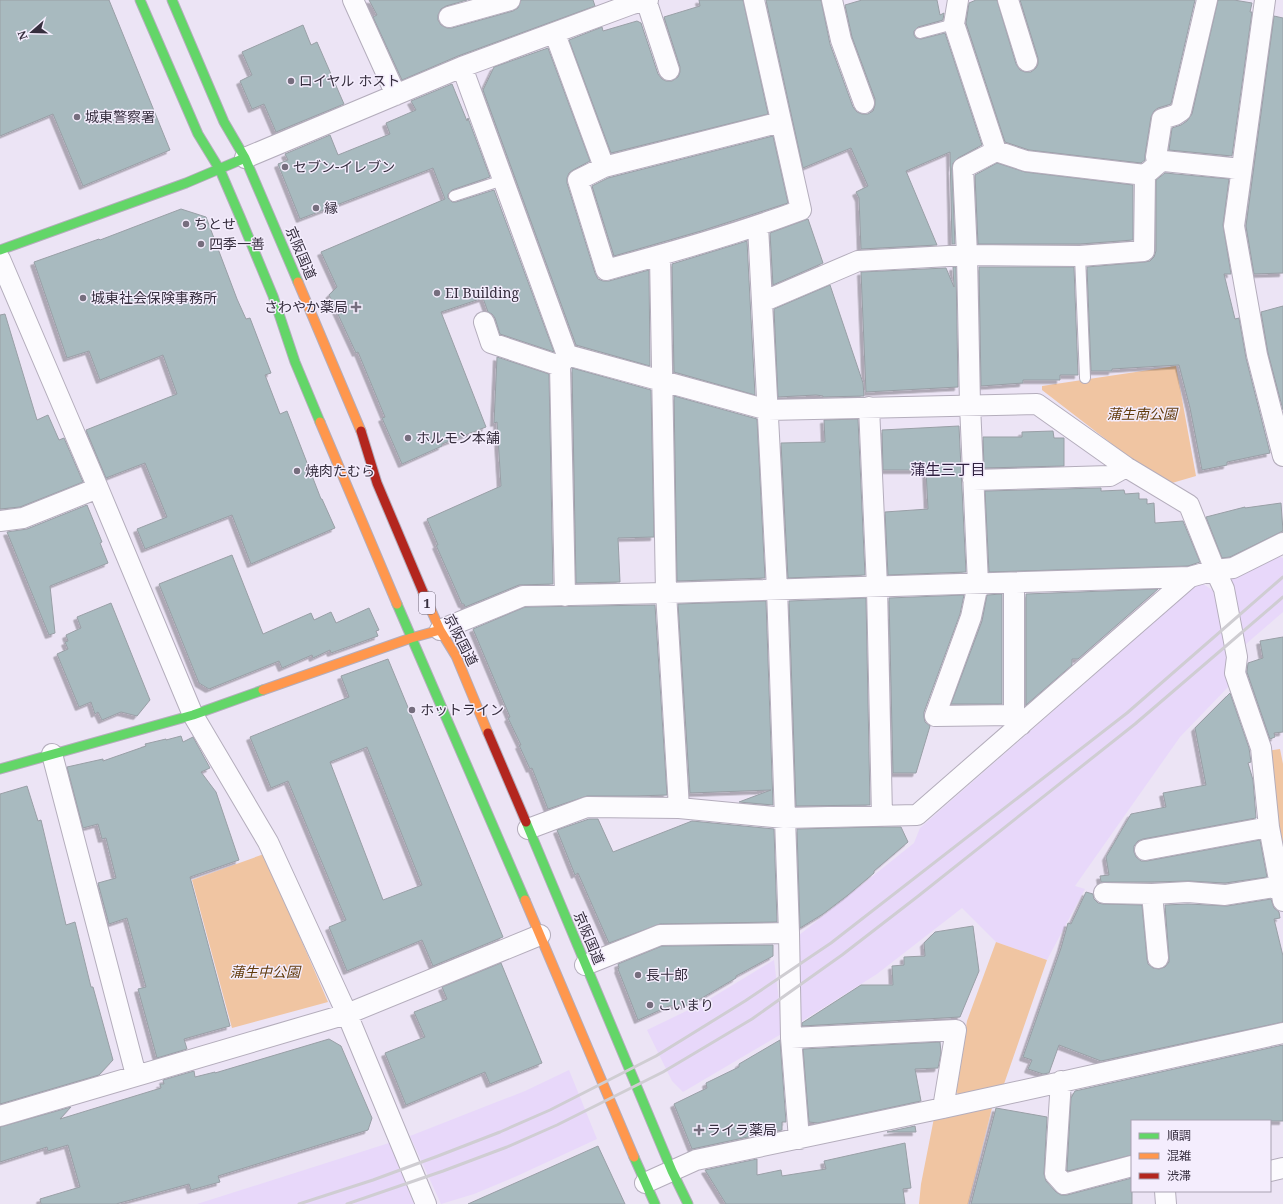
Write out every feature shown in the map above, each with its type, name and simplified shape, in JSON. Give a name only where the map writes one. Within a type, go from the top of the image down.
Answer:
[{"type":"main road","name":"1","points":[[140,0],[198,134],[220,170],[273,296],[295,362],[411,638],[655,1204]]},
{"type":"main road","name":"京阪国道","points":[[172,0],[224,122],[245,158],[359,426],[377,484],[424,597],[440,630],[456,656],[672,1171],[688,1204]]},
{"type":"main road","points":[[0,250],[186,183],[220,170],[245,158]]},
{"type":"main road","points":[[0,769],[193,715],[411,638],[440,630]]},
{"type":"street","points":[[354,0],[396,95]]},
{"type":"street","points":[[449,17],[510,0]]},
{"type":"street","points":[[754,0],[801,210],[758,226],[606,270],[578,180],[604,167],[781,122]]},
{"type":"street","points":[[832,0],[841,40],[864,103]]},
{"type":"street","points":[[958,0],[954,24],[996,151]]},
{"type":"street","points":[[1008,0],[1027,61]]},
{"type":"street","points":[[762,302],[858,261],[967,255],[1080,256],[1144,251],[1152,169],[1156,157],[1162,119],[1181,112],[1207,0]]},
{"type":"street","points":[[1265,0],[1234,226],[1257,355],[1283,456]]},
{"type":"street","points":[[245,158],[462,67],[554,34],[639,1],[669,70]]},
{"type":"street","points":[[554,34],[604,167]]},
{"type":"street","points":[[462,67],[503,180],[563,360],[565,596]]},
{"type":"street","points":[[1018,720],[935,716],[971,617],[978,584],[970,405],[967,255],[962,168],[996,151],[1026,161],[1152,169],[1164,162],[1241,169]]},
{"type":"street","points":[[758,226],[777,589],[789,933],[790,1038],[799,1139]]},
{"type":"street","points":[[660,255],[666,593],[679,808]]},
{"type":"street","points":[[0,259],[193,715],[268,842],[347,1014],[426,1204]]},
{"type":"street","points":[[484,322],[491,343],[662,381],[768,410],[1037,404],[1126,467],[1189,505],[1215,570],[1224,588],[1237,657],[1235,673],[1261,748],[1269,827],[1282,894],[1225,895],[1188,892],[1152,894],[1104,893]]},
{"type":"street","points":[[869,408],[876,587],[882,816]]},
{"type":"street","points":[[973,480],[1110,476],[1126,467]]},
{"type":"street","points":[[0,521],[23,518],[98,488]]},
{"type":"street","points":[[440,630],[523,596],[1190,577],[1215,570],[1233,568],[1283,543]]},
{"type":"street","points":[[528,829],[587,807],[679,808],[784,818],[917,815],[1018,720],[1190,577]]},
{"type":"street","points":[[1014,583],[1018,720]]},
{"type":"street","points":[[52,754],[136,1076]]},
{"type":"street","points":[[1145,850],[1269,827]]},
{"type":"street","points":[[1152,894],[1158,958]]},
{"type":"street","points":[[585,965],[660,935],[789,933]]},
{"type":"street","points":[[0,1116],[347,1014],[540,935]]},
{"type":"street","points":[[790,1038],[956,1030],[943,1108]]},
{"type":"street","points":[[645,1183],[696,1160],[943,1108],[1283,1033]]},
{"type":"street","points":[[1061,1081],[1056,1174],[1064,1184],[1131,1166]]},
{"type":"street","points":[[1271,1171],[1283,1168]]},
{"type":"street","points":[[1165,1192],[1166,1204]]},
{"type":"lane","points":[[920,33],[954,24]]},
{"type":"lane","points":[[454,196],[503,180]]},
{"type":"lane","points":[[1080,256],[1085,378]]},
{"type":"shaded area","points":[[1277,556],[1283,558],[1283,612],[1246,644],[1228,665],[1231,684],[1180,737],[1075,886],[1085,889],[1047,960],[996,942],[962,908],[877,974],[799,1023],[798,936],[914,843],[920,828],[1200,582],[1217,593],[1236,575]]},
{"type":"shaded area","points":[[774,960],[783,1033],[683,1092],[672,1081],[647,1030],[703,1003]]},
{"type":"shaded area","points":[[569,1070],[597,1139],[474,1194],[441,1204],[410,1136],[525,1091]]},
{"type":"shaded area","points":[[389,1143],[414,1204],[197,1204]]},
{"type":"green space","name":"蒲生南公園","points":[[1176,366],[1196,476],[1172,483],[1134,461],[1042,390],[1042,386]]},
{"type":"green space","points":[[1280,749],[1283,764],[1283,854],[1266,751]]},
{"type":"green space","name":"蒲生中公園","points":[[264,854],[328,1002],[232,1028],[192,880]]},
{"type":"green space","points":[[996,942],[1047,960],[1004,1084],[962,1098],[955,1091],[967,1021]]},
{"type":"green space","points":[[993,1104],[968,1204],[919,1204],[921,1184],[934,1118]]},
{"type":"building","points":[[0,0],[109,0],[170,150],[83,186],[53,114],[0,136]]},
{"type":"building","points":[[369,0],[467,0],[441,9],[438,15],[438,20],[441,25],[447,28],[452,28],[513,11],[518,8],[521,0],[593,0],[595,6],[458,56],[402,80],[373,17],[377,15]]},
{"type":"building","points":[[699,0],[743,0],[768,114],[611,153],[569,40],[602,27],[603,31],[637,21],[641,23],[658,74],[666,81],[672,81],[678,77],[680,67],[664,17],[700,6]]},
{"type":"building","points":[[766,0],[821,0],[830,44],[853,107],[857,112],[868,114],[873,111],[875,99],[852,37],[845,5],[862,0],[937,0],[940,15],[944,13],[943,20],[918,27],[914,31],[914,35],[916,38],[921,39],[945,33],[982,145],[958,158],[953,163],[955,244],[952,244],[950,152],[906,171],[937,245],[861,249],[859,198],[856,192],[868,186],[851,148],[803,168]]},
{"type":"building","points":[[976,0],[997,0],[1016,64],[1020,70],[1031,72],[1038,64],[1038,58],[1020,0],[1195,0],[1171,104],[1158,108],[1154,111],[1151,117],[1145,160],[1141,163],[1029,150],[1005,142],[966,23],[969,3]]},
{"type":"building","points":[[1218,0],[1234,0],[1252,3],[1232,156],[1169,150],[1172,128],[1187,121],[1192,114]]},
{"type":"building","points":[[1274,16],[1283,18],[1283,273],[1254,274],[1246,226]]},
{"type":"building","points":[[303,25],[311,45],[317,42],[344,104],[276,132],[264,104],[252,109],[240,81],[252,75],[242,52]]},
{"type":"building","points":[[548,48],[590,161],[569,173],[567,183],[595,273],[598,279],[609,281],[649,270],[650,366],[576,345],[483,90],[494,67]]},
{"type":"building","points":[[452,84],[467,121],[468,118],[490,177],[452,190],[448,194],[448,198],[452,202],[456,202],[494,190],[554,352],[500,334],[495,318],[488,312],[483,298],[441,312],[486,427],[442,444],[442,446],[402,464],[382,418],[385,417],[358,352],[356,353],[329,295],[337,287],[321,252],[445,199],[433,168],[300,219],[278,164],[288,160],[285,154],[330,135],[338,155],[390,134],[386,123],[416,110],[411,101]]},
{"type":"building","points":[[773,136],[788,203],[701,231],[614,256],[592,186],[608,178]]},
{"type":"building","points":[[997,163],[1025,172],[1133,185],[1133,240],[1080,244],[978,244],[975,175]]},
{"type":"building","points":[[1165,173],[1229,179],[1223,225],[1231,274],[1224,274],[1235,319],[1239,318],[1246,358],[1270,453],[1227,462],[1227,465],[1202,470],[1190,408],[1179,365],[1112,369],[1112,371],[1091,371],[1087,267],[1145,262],[1150,261],[1154,257],[1156,251],[1156,180]]},
{"type":"building","points":[[181,209],[206,217],[237,299],[246,319],[250,318],[271,373],[265,375],[280,414],[287,411],[321,499],[335,528],[251,564],[232,515],[145,549],[137,529],[167,517],[145,463],[106,478],[86,430],[177,394],[163,355],[100,380],[89,351],[67,358],[34,262],[99,239],[100,240]]},
{"type":"building","points":[[808,219],[823,263],[773,285],[770,233]]},
{"type":"building","points":[[747,241],[755,395],[674,372],[672,264]]},
{"type":"building","points":[[953,267],[956,267],[958,387],[866,392],[861,272],[946,268],[954,287]]},
{"type":"building","points":[[979,267],[1074,267],[1078,375],[1060,375],[1060,380],[1023,380],[1023,383],[981,386]]},
{"type":"building","points":[[830,285],[863,383],[864,396],[823,397],[816,395],[778,397],[774,309]]},
{"type":"building","points":[[1283,306],[1283,410],[1268,353],[1261,312]]},
{"type":"building","points":[[5,314],[37,420],[48,415],[59,440],[64,438],[83,482],[20,507],[0,509],[0,315]]},
{"type":"building","points":[[497,357],[549,374],[553,584],[519,585],[465,607],[464,604],[462,604],[436,545],[438,545],[427,519],[501,486],[497,422],[494,423]]},
{"type":"building","points":[[572,368],[651,390],[654,537],[618,538],[620,582],[576,583]]},
{"type":"building","points":[[674,396],[757,419],[765,578],[677,581]]},
{"type":"building","points":[[858,419],[865,575],[788,578],[781,443],[825,442],[824,420]]},
{"type":"building","points":[[959,426],[966,572],[888,575],[885,512],[928,509],[926,470],[883,470],[882,430]]},
{"type":"building","points":[[1053,431],[1054,438],[1064,438],[1064,466],[984,468],[983,437],[1022,437],[1022,432]]},
{"type":"building","points":[[1101,488],[1101,491],[1124,490],[1125,494],[1139,493],[1139,499],[1147,499],[1147,504],[1154,503],[1155,523],[1183,521],[1200,562],[1188,566],[989,572],[985,491]]},
{"type":"building","points":[[1281,503],[1283,531],[1230,557],[1222,558],[1206,517],[1245,507]]},
{"type":"building","points":[[87,505],[102,542],[100,543],[108,563],[50,586],[55,633],[49,635],[7,532],[27,529]]},
{"type":"building","points":[[232,555],[263,634],[311,613],[314,620],[331,612],[336,623],[369,608],[379,630],[376,631],[378,636],[331,653],[330,650],[313,658],[312,655],[282,668],[279,661],[209,689],[199,683],[159,584]]},
{"type":"building","points":[[1158,589],[1078,659],[1072,659],[1072,665],[1026,705],[1026,594]]},
{"type":"building","points":[[1002,594],[1002,704],[951,704],[982,621],[987,595]]},
{"type":"building","points":[[964,595],[960,614],[924,712],[925,722],[930,726],[916,773],[893,773],[889,598]]},
{"type":"building","points":[[866,598],[870,805],[796,806],[789,601]]},
{"type":"building","points":[[766,601],[773,805],[739,802],[771,790],[690,793],[678,604]]},
{"type":"building","points":[[111,603],[150,700],[137,716],[121,712],[102,720],[98,712],[95,714],[91,702],[79,707],[57,654],[68,649],[65,642],[68,641],[66,635],[81,628],[77,617]]},
{"type":"building","points":[[655,605],[667,795],[587,796],[548,809],[532,768],[530,769],[519,745],[521,745],[508,718],[510,717],[473,629],[525,607]]},
{"type":"building","points":[[1283,637],[1283,732],[1274,733],[1275,737],[1270,739],[1247,672],[1248,663],[1263,658],[1260,641]]},
{"type":"building","points":[[388,659],[503,937],[433,966],[422,940],[347,971],[329,927],[346,920],[288,781],[271,788],[250,737],[349,697],[341,676]],"holes":[[[367,747],[422,885],[383,900],[330,762]]]},
{"type":"building","points":[[1230,693],[1249,748],[1251,762],[1248,763],[1253,780],[1256,818],[1143,839],[1138,841],[1134,846],[1134,852],[1136,857],[1141,861],[1147,861],[1260,840],[1267,877],[1225,883],[1189,881],[1101,882],[1100,876],[1109,875],[1106,857],[1131,814],[1166,807],[1163,793],[1206,785],[1195,728]]},
{"type":"building","points":[[181,736],[183,742],[193,737],[210,768],[201,772],[216,792],[239,860],[190,877],[230,1026],[184,1039],[187,1049],[157,1058],[138,989],[146,987],[127,918],[109,924],[98,883],[116,878],[106,838],[102,839],[98,824],[83,828],[67,767],[103,759],[103,761],[146,746],[145,744]]},
{"type":"building","points":[[27,786],[38,821],[41,820],[66,925],[75,922],[91,987],[93,987],[113,1060],[99,1075],[0,1104],[0,794]]},
{"type":"building","points":[[589,819],[598,819],[613,852],[692,821],[774,829],[777,922],[660,924],[609,943],[578,873],[575,875],[557,830]]},
{"type":"building","points":[[901,827],[908,842],[848,895],[823,914],[800,928],[797,829]]},
{"type":"building","points":[[1086,892],[1093,894],[1094,899],[1098,903],[1142,905],[1148,964],[1153,968],[1159,969],[1165,967],[1169,962],[1165,905],[1188,904],[1227,906],[1271,899],[1274,908],[1279,912],[1280,918],[1274,919],[1283,956],[1283,1022],[1101,1061],[1059,1045],[1049,1073],[1043,1074],[1028,1069],[1032,1060],[1023,1057],[1061,948],[1068,923],[1071,924]]},
{"type":"building","points":[[973,926],[979,971],[960,1017],[802,1026],[802,1023],[861,985],[893,985],[892,966],[904,965],[904,957],[925,956],[924,943],[935,932]]},
{"type":"building","points":[[773,945],[773,956],[736,976],[736,978],[695,1002],[688,1002],[688,1005],[669,1006],[638,1020],[618,969],[618,964],[662,946]]},
{"type":"building","points":[[501,963],[542,1063],[490,1084],[485,1072],[406,1105],[385,1053],[425,1037],[414,1012],[447,999],[442,987]]},
{"type":"building","points":[[329,1039],[341,1046],[372,1118],[368,1130],[218,1176],[220,1182],[191,1190],[189,1184],[116,1204],[41,1204],[40,1199],[80,1187],[68,1145],[48,1151],[47,1147],[0,1162],[0,1127],[71,1107],[60,1119],[161,1088],[160,1084],[164,1084],[163,1080],[194,1071],[195,1077],[215,1073]]},
{"type":"building","points":[[780,1040],[786,1122],[782,1122],[782,1130],[773,1132],[757,1132],[757,1135],[692,1149],[674,1104],[707,1088],[706,1083],[739,1067],[739,1064]]},
{"type":"building","points":[[940,1042],[941,1053],[938,1068],[915,1069],[921,1101],[818,1123],[809,1122],[803,1049]]},
{"type":"building","points":[[1283,1045],[1283,1121],[1131,1120],[1131,1155],[1068,1171],[1071,1098],[1075,1091]]},
{"type":"building","points":[[996,1108],[1047,1117],[1044,1174],[1046,1181],[1056,1192],[1061,1195],[1067,1195],[1131,1178],[1132,1204],[971,1204]]},
{"type":"building","points":[[915,1126],[916,1132],[887,1132]]},
{"type":"building","points":[[905,1143],[911,1188],[903,1189],[905,1204],[726,1204],[705,1170],[757,1159],[757,1175],[781,1170],[782,1176],[826,1169],[824,1161]]},
{"type":"building","points":[[598,1146],[625,1204],[468,1204],[549,1168]]},
{"type":"railway","points":[[299,1204],[373,1180],[438,1156],[500,1132],[550,1110],[656,1056],[745,1001],[831,943],[1127,713],[1283,577]]},
{"type":"railway","points":[[347,1204],[507,1147],[557,1125],[663,1072],[752,1019],[842,955],[1135,724],[1283,597]]},
{"type":"traffic: fast","points":[[140,0],[198,134],[220,170],[241,219],[273,296],[295,362],[320,422]]},
{"type":"traffic: fast","points":[[172,0],[224,122],[245,158],[298,282]]},
{"type":"traffic: fast","points":[[0,250],[186,183],[245,158]]},
{"type":"traffic: fast","points":[[397,604],[525,900]]},
{"type":"traffic: fast","points":[[0,769],[193,715],[263,690]]},
{"type":"traffic: fast","points":[[526,822],[672,1171],[688,1204]]},
{"type":"traffic: fast","points":[[634,1157],[655,1204]]},
{"type":"traffic: slow","points":[[298,282],[361,431]]},
{"type":"traffic: slow","points":[[320,422],[397,604]]},
{"type":"traffic: slow","points":[[423,592],[440,630],[456,656],[488,733]]},
{"type":"traffic: slow","points":[[263,690],[411,638],[440,630]]},
{"type":"traffic: slow","points":[[525,900],[634,1157]]},
{"type":"traffic: jam","points":[[361,431],[377,483],[423,592]]},
{"type":"traffic: jam","points":[[488,733],[526,822]]},
{"type":"place","name":"ロイヤル ホスト","points":[[291,81]]},
{"type":"place","name":"城東警察署","points":[[77,117]]},
{"type":"place","name":"セブン-イレブン","points":[[285,167]]},
{"type":"place","name":"縁","points":[[316,208]]},
{"type":"place","name":"ちとせ","points":[[186,224]]},
{"type":"place","name":"四季一善","points":[[201,244]]},
{"type":"place","name":"EI Building","points":[[437,293]]},
{"type":"place","name":"城東社会保険事務所","points":[[83,298]]},
{"type":"place","name":"さわやか薬局","points":[[356,307]]},
{"type":"place","name":"ホルモン本舗","points":[[408,438]]},
{"type":"place","name":"焼肉たむら","points":[[297,471]]},
{"type":"place","name":"ホットライン","points":[[412,710]]},
{"type":"place","name":"長十郎","points":[[638,975]]},
{"type":"place","name":"こいまり","points":[[650,1005]]},
{"type":"place","name":"ライラ薬局","points":[[699,1130]]},
{"type":"district","name":"蒲生三丁目","points":[[948,470]]}]
